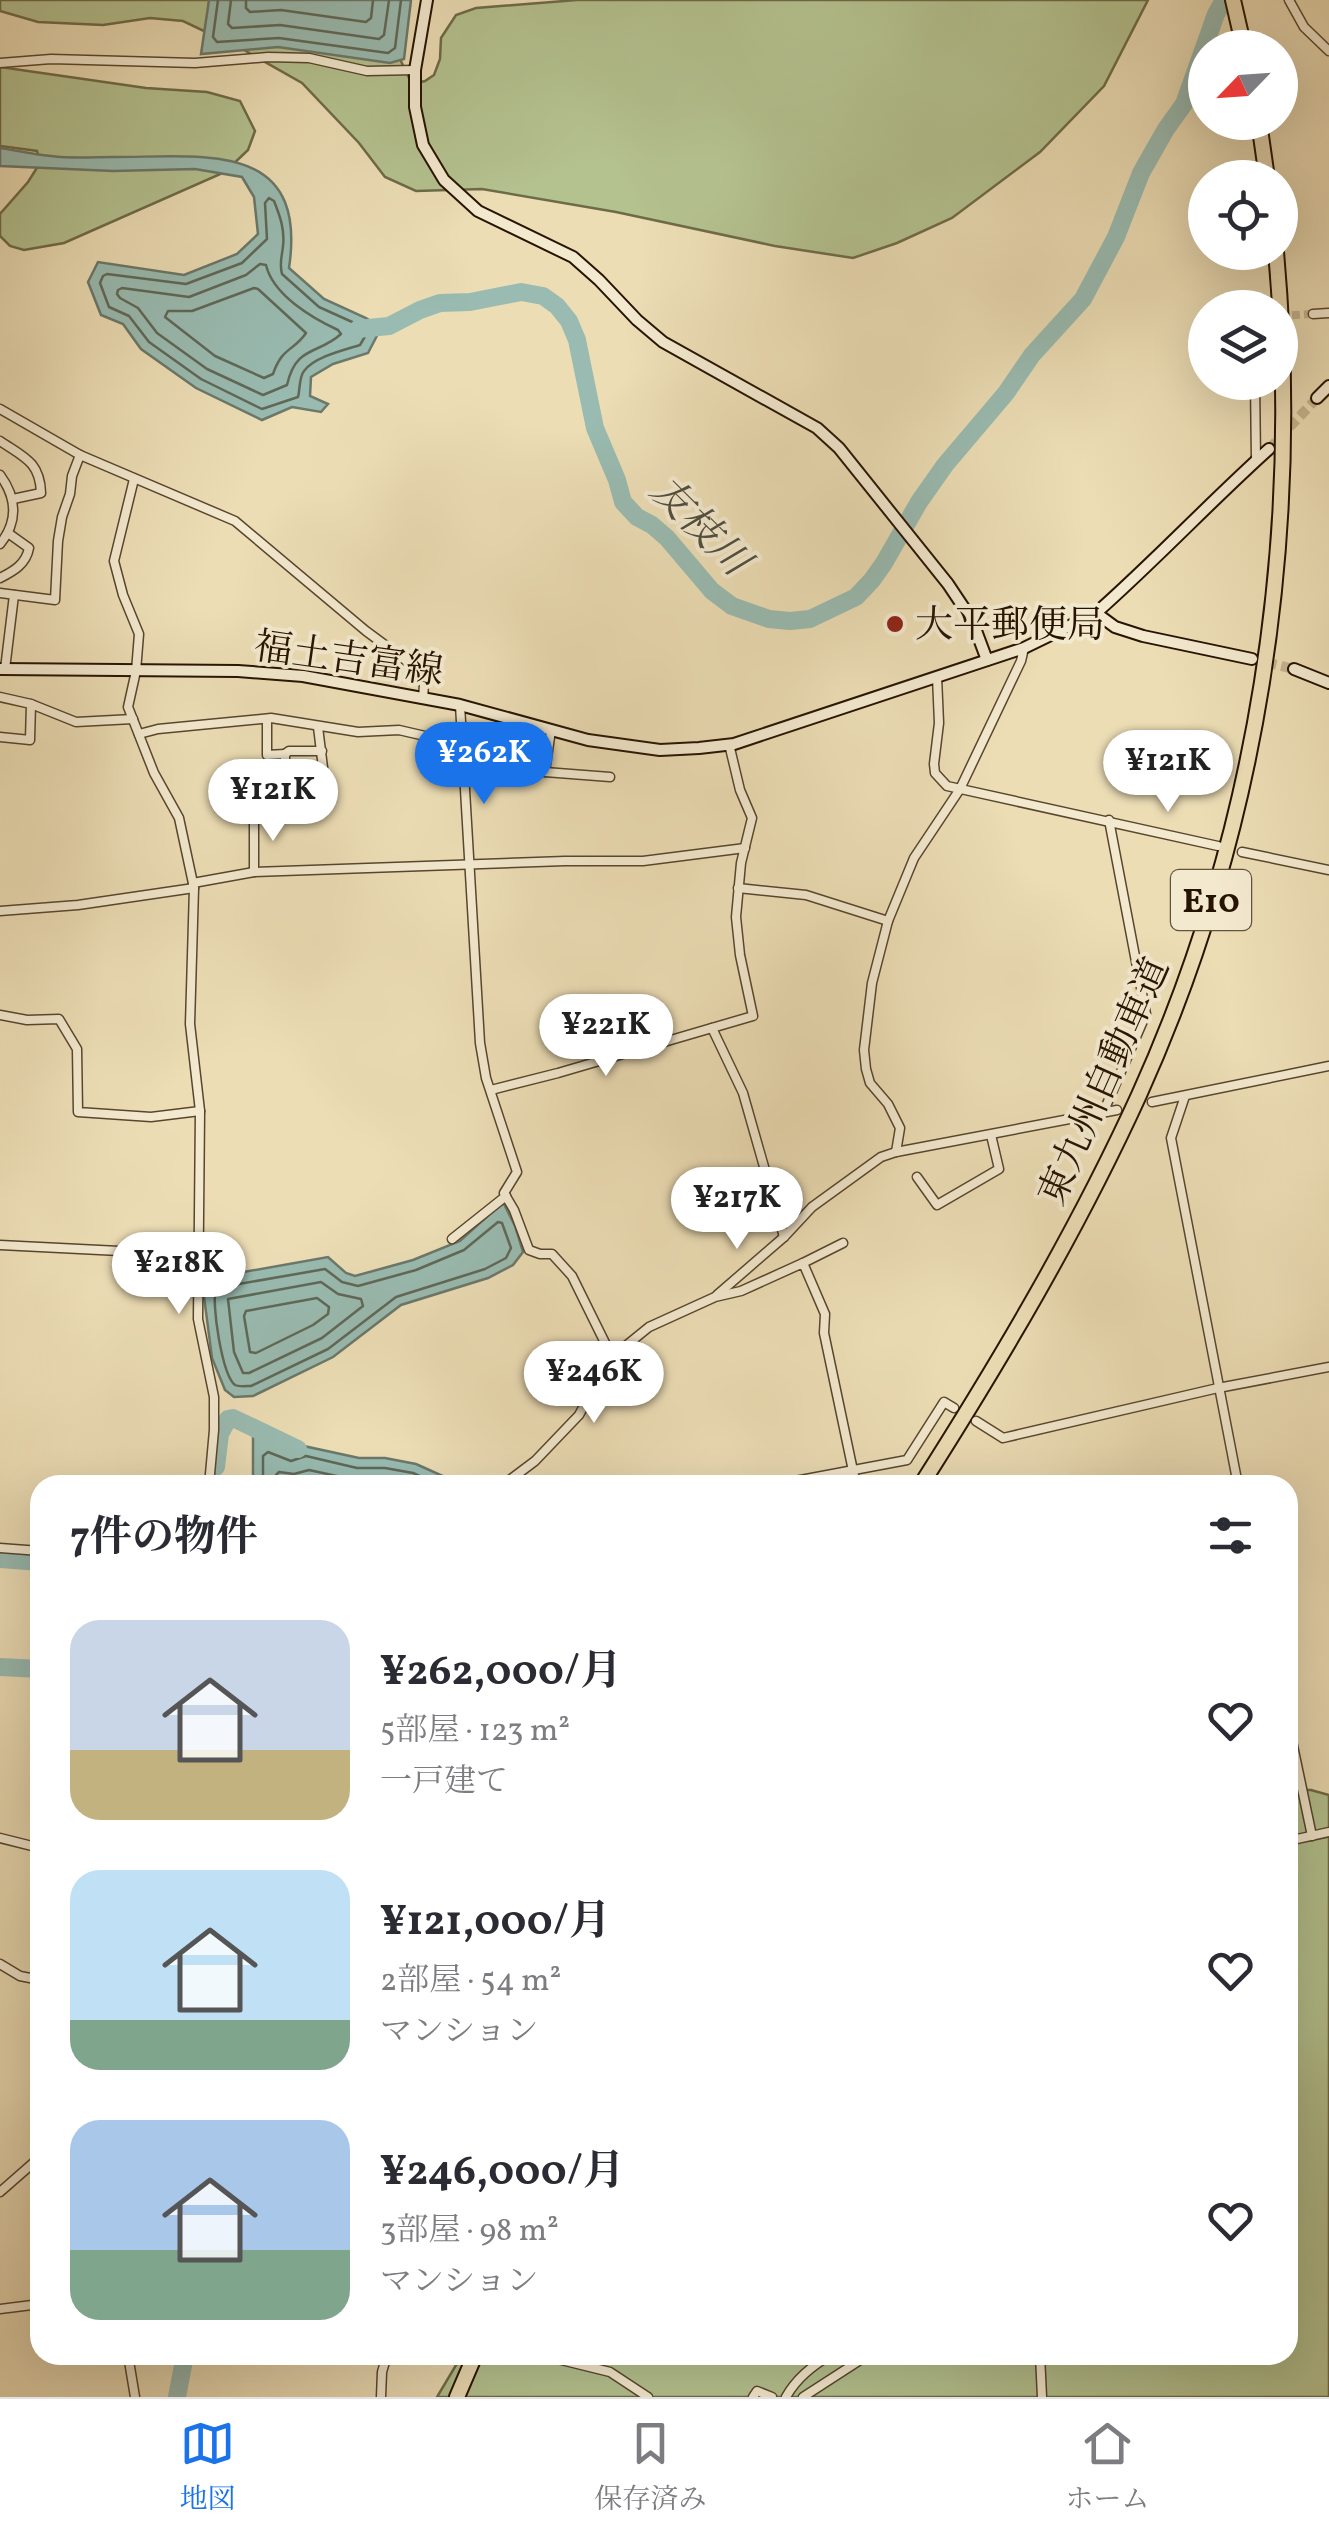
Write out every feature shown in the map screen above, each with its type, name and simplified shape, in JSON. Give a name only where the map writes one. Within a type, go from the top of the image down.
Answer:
[{"type":"highway","points":[[1234,0],[1240,30]]},
{"type":"highway","name":"東九州自動車道","points":[[927,1475],[1030,1307],[1117,1143],[1188,972],[1232,829],[1260,695],[1278,556],[1284,403],[1277,270]]},
{"type":"highway","points":[[457,2397],[471,2365]]},
{"type":"main road","points":[[426,0],[415,70],[415,107],[424,145],[444,180],[478,212],[573,257],[636,320],[664,342],[817,428],[840,448],[948,584],[972,620],[987,660]]},
{"type":"main road","points":[[1317,398],[1329,386]]},
{"type":"main road","name":"福土吉富線","points":[[2,670],[238,671],[302,676],[460,705],[588,740],[660,750],[729,744],[1024,648],[1096,613],[1269,449]]},
{"type":"main road","points":[[1096,613],[1115,627],[1143,636],[1252,659]]},
{"type":"main road","points":[[1294,669],[1329,683]]},
{"type":"street","points":[[1290,0],[1304,27],[1329,51]]},
{"type":"street","points":[[0,63],[50,59],[196,63],[268,57],[308,58],[367,71],[415,70]]},
{"type":"street","points":[[1313,314],[1329,313]]},
{"type":"street","points":[[1254,400],[1256,460]]},
{"type":"street","points":[[0,410],[80,455],[235,521],[412,665],[424,684],[423,699]]},
{"type":"street","points":[[0,441],[28,460],[40,478],[41,494],[13,499]]},
{"type":"street","points":[[0,593],[55,600],[62,517],[80,455]]},
{"type":"street","points":[[0,475],[13,499],[14,515],[0,544]]},
{"type":"street","points":[[134,479],[114,561],[122,595],[139,634],[128,706],[154,773],[179,818],[194,886],[190,1024],[200,1110],[198,1319],[214,1397],[210,1475]]},
{"type":"street","points":[[0,578],[27,558],[28,548],[8,533]]},
{"type":"street","points":[[2,670],[14,595]]},
{"type":"street","points":[[896,1152],[900,1128],[888,1104],[870,1083],[864,1050],[872,984],[888,921],[914,858],[960,789],[1024,648]]},
{"type":"street","points":[[937,677],[940,722],[934,764],[935,773],[948,786],[1218,846]]},
{"type":"street","points":[[0,697],[31,704],[76,722],[133,719]]},
{"type":"street","points":[[0,737],[30,740],[31,704]]},
{"type":"street","points":[[460,705],[480,1043],[486,1078],[516,1172],[504,1193],[529,1250],[552,1254],[572,1276],[612,1357]]},
{"type":"street","points":[[139,734],[158,728],[267,718],[358,732],[399,730],[464,751]]},
{"type":"street","points":[[267,718],[268,754],[322,751]]},
{"type":"street","points":[[286,754],[284,774],[321,788],[326,784],[318,727]]},
{"type":"street","points":[[551,730],[540,772],[610,777]]},
{"type":"street","points":[[490,1090],[752,1016],[736,918],[744,848],[752,818],[740,790],[729,744]]},
{"type":"street","points":[[254,815],[254,872]]},
{"type":"street","points":[[1103,1112],[1146,1014],[1109,820]]},
{"type":"street","points":[[0,911],[78,906],[254,872],[642,861],[744,848]]},
{"type":"street","points":[[1242,852],[1329,870]]},
{"type":"street","points":[[738,888],[806,895],[888,921]]},
{"type":"street","points":[[0,1015],[27,1020],[59,1019],[77,1049],[78,1112],[152,1117],[200,1110]]},
{"type":"street","points":[[712,1028],[743,1093],[784,1237]]},
{"type":"street","points":[[1152,1102],[1329,1066]]},
{"type":"street","points":[[1186,1096],[1171,1138],[1236,1475]]},
{"type":"street","points":[[715,1296],[784,1237],[812,1207],[881,1157],[1117,1110]]},
{"type":"street","points":[[917,1177],[937,1205],[998,1169],[991,1135]]},
{"type":"street","points":[[452,1239],[506,1196]]},
{"type":"street","points":[[516,1475],[580,1415],[612,1357],[649,1326],[715,1296],[741,1291],[843,1242]]},
{"type":"street","points":[[0,1245],[199,1255]]},
{"type":"street","points":[[803,1263],[825,1314],[824,1333],[854,1475]]},
{"type":"street","points":[[976,1422],[1003,1438],[1218,1388],[1329,1367]]},
{"type":"street","points":[[823,1475],[906,1460],[944,1402],[954,1408]]},
{"type":"street","points":[[0,1548],[30,1551]]},
{"type":"street","points":[[1298,1770],[1312,1836]]},
{"type":"street","points":[[1298,1839],[1329,1832]]},
{"type":"street","points":[[0,1838],[30,1846]]},
{"type":"street","points":[[0,1964],[30,1978]]},
{"type":"street","points":[[0,2192],[30,2166]]},
{"type":"street","points":[[0,2309],[30,2305]]},
{"type":"street","points":[[130,2365],[135,2397]]},
{"type":"street","points":[[382,2397],[384,2365]]},
{"type":"street","points":[[582,2365],[610,2372],[648,2397]]},
{"type":"street","points":[[786,2397],[815,2365]]},
{"type":"street","points":[[802,2397],[852,2365]]},
{"type":"street","points":[[1040,2365],[1042,2397]]},
{"type":"street","points":[[753,2397],[760,2390],[772,2397]]},
{"type":"green space","points":[[0,0],[334,0],[399,57],[412,84],[434,75],[441,38],[456,15],[476,8],[577,0],[1148,0],[1104,86],[1040,152],[952,218],[853,258],[482,189],[416,191],[385,177],[359,143],[302,83],[183,21],[150,18],[103,25],[38,22],[0,11]]},
{"type":"green space","points":[[0,67],[146,88],[207,92],[240,101],[255,131],[248,150],[225,172],[64,243],[24,250],[10,246],[0,236],[0,214],[40,163],[37,151],[0,146]]},
{"type":"green space","points":[[1298,1790],[1329,1795],[1329,2397],[437,2397],[456,2365],[1298,2365]]},
{"type":"water","points":[[209,0],[411,0],[404,59],[390,63],[278,47],[201,54]]},
{"type":"water","points":[[0,148],[61,157],[183,156],[243,164],[266,177],[282,197],[291,226],[289,268],[324,299],[381,328],[368,353],[333,364],[311,377],[310,396],[328,404],[321,412],[292,407],[262,420],[196,388],[141,349],[123,324],[101,315],[88,282],[98,262],[184,275],[237,254],[258,234],[254,197],[242,177],[195,169],[113,171],[0,166]]},
{"type":"water","points":[[501,1204],[515,1226],[523,1252],[513,1265],[488,1278],[401,1305],[333,1357],[253,1396],[234,1397],[225,1390],[212,1358],[203,1289],[210,1278],[328,1257],[355,1276],[413,1260],[460,1241]]},
{"type":"water","points":[[253,1434],[294,1452],[299,1445],[359,1458],[385,1458],[416,1464],[441,1475],[253,1475]]},
{"type":"waterway","name":"友枝川","points":[[358,329],[389,326],[440,303],[470,302],[521,292],[543,296],[569,321],[577,340],[595,428],[623,502],[667,538],[712,591],[732,606],[769,619],[810,619],[856,597],[872,580],[945,465],[1006,393],[1032,355],[1083,299],[1116,237],[1141,173],[1184,104],[1224,0]]},
{"type":"waterway","points":[[216,1467],[220,1434],[228,1419],[298,1449]]},
{"type":"waterway","points":[[0,1559],[30,1561]]},
{"type":"waterway","points":[[0,1667],[30,1668]]},
{"type":"waterway","points":[[177,2397],[183,2365]]},
{"type":"tunnel","points":[[1298,315],[1313,314]]},
{"type":"tunnel","points":[[1269,449],[1317,398]]},
{"type":"tunnel","points":[[1252,659],[1294,669]]},
{"type":"place","name":"大平郵便局","points":[[895,624]]}]
